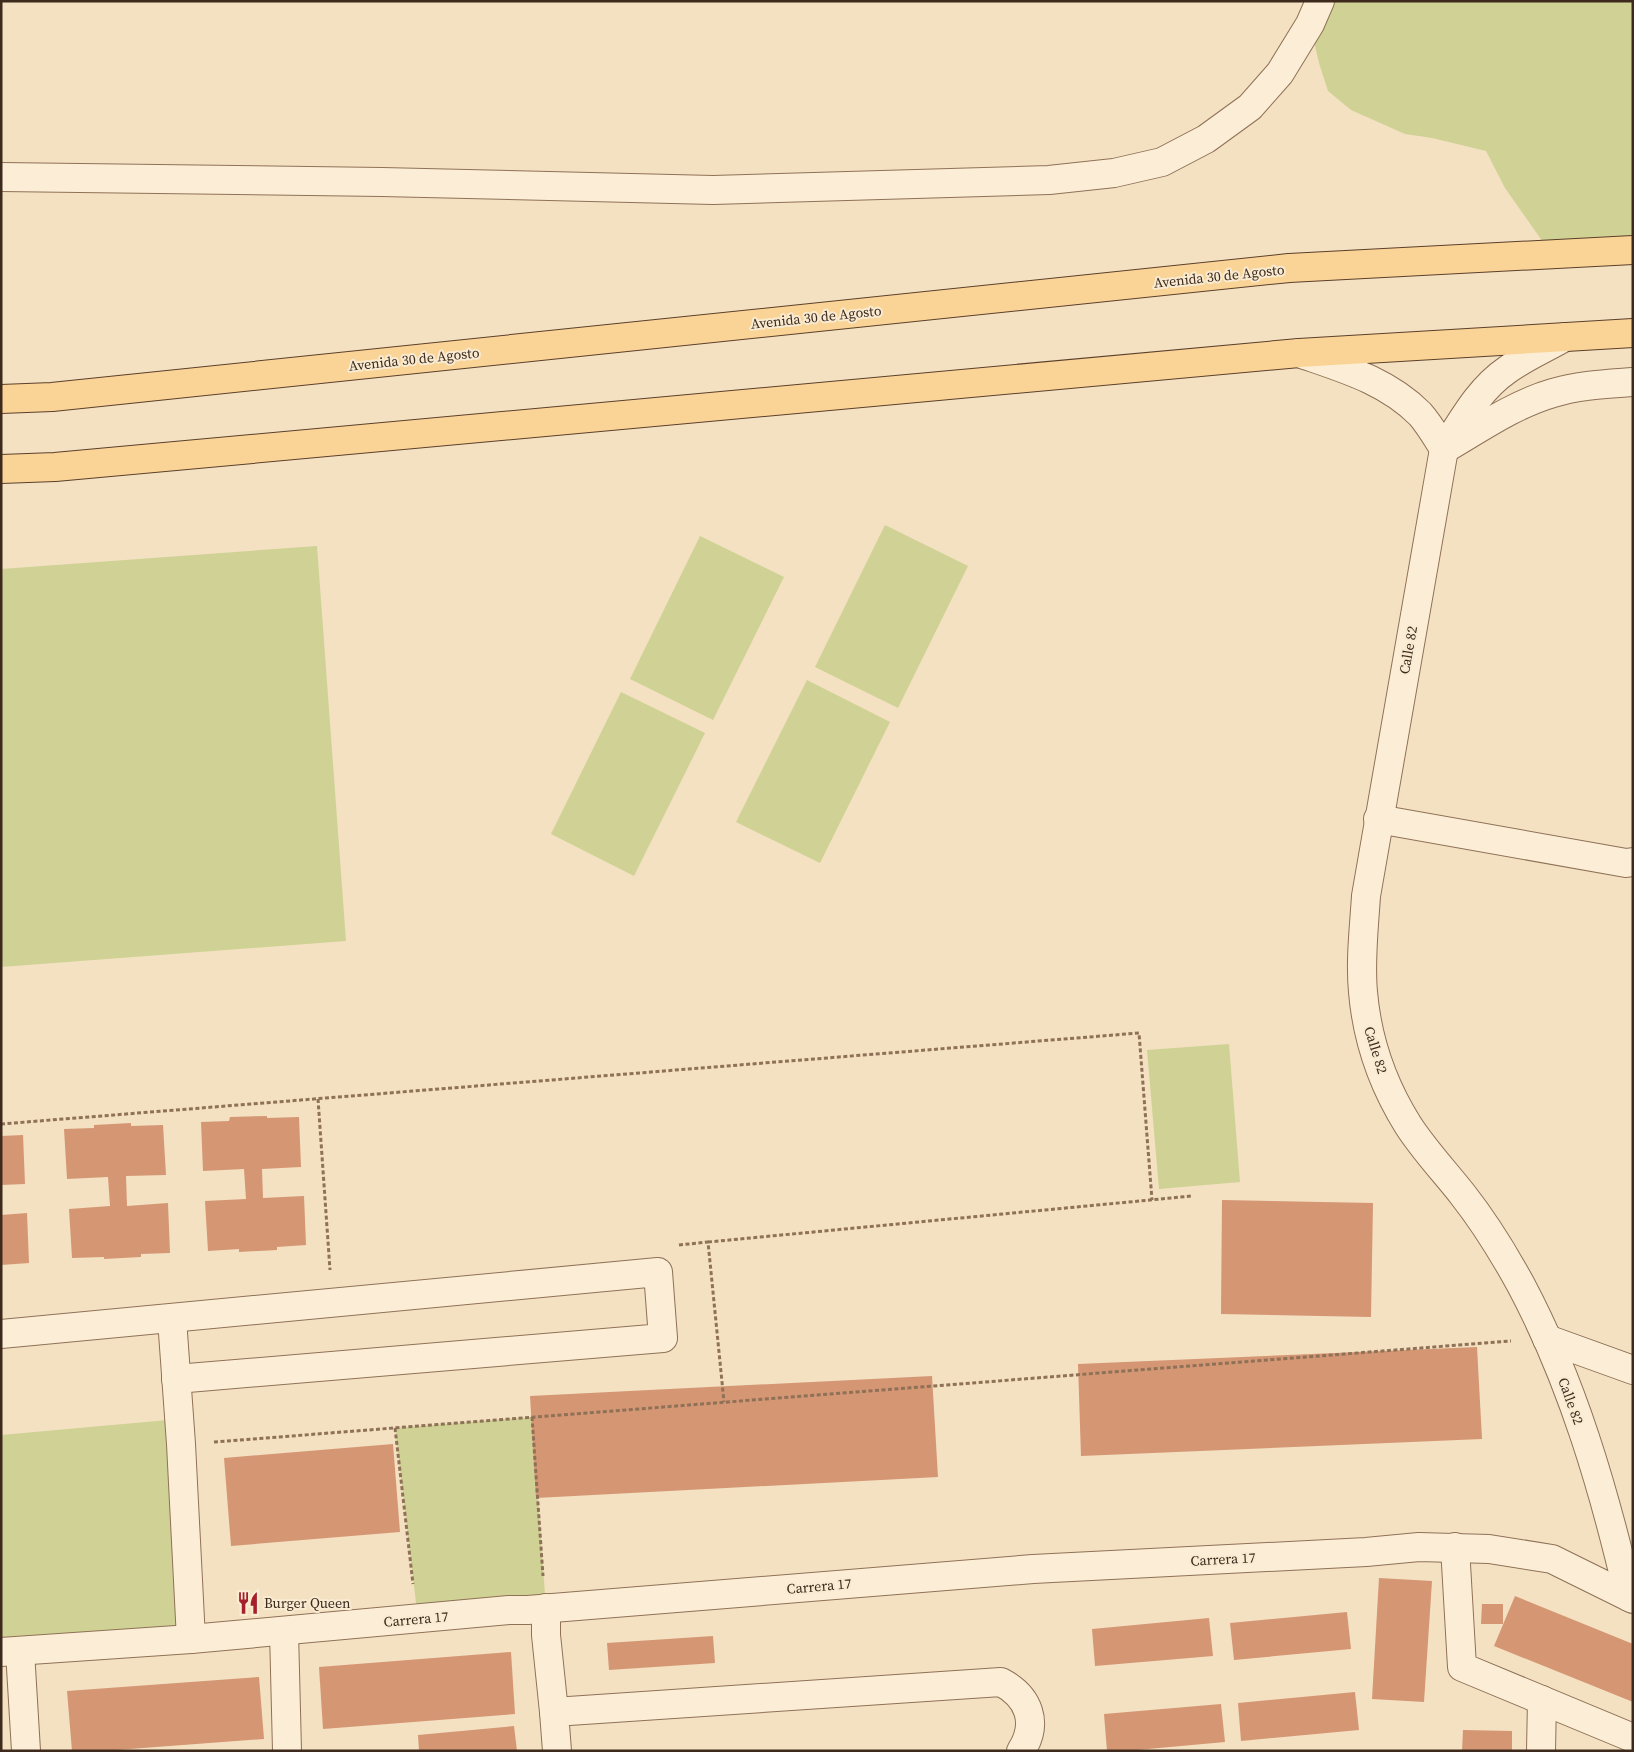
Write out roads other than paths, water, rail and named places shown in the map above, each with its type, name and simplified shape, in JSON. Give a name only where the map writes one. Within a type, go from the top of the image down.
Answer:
[{"type":"main road","name":"Avenida 30 de Agosto","points":[[1,400],[52,397],[1289,268],[1633,250]]},
{"type":"main road","points":[[1,470],[74,465],[1299,353],[1633,333]]},
{"type":"street","points":[[1,177],[382,182],[713,190],[1049,180],[1114,173],[1162,162],[1206,140],[1250,107],[1280,74],[1310,24],[1320,1]]},
{"type":"street","name":"Calle 82","points":[[1565,337],[1506,370],[1485,390],[1467,412],[1444,449],[1378,818],[1366,896],[1362,955],[1362,991],[1368,1027],[1377,1062],[1391,1095],[1408,1126],[1464,1196],[1494,1240],[1521,1285],[1547,1338],[1570,1394],[1592,1459],[1612,1524],[1631,1598]]},
{"type":"street","points":[[1299,353],[1364,375],[1398,396],[1421,415],[1444,449],[1520,405],[1554,392],[1587,385],[1633,382]]},
{"type":"street","points":[[1378,818],[1626,863],[1633,862]]},
{"type":"street","points":[[1,1334],[658,1272],[663,1338],[176,1379]]},
{"type":"street","points":[[172,1319],[181,1444],[190,1639]]},
{"type":"street","points":[[1547,1338],[1633,1370]]},
{"type":"street","name":"Carrera 17","points":[[10,1652],[190,1639],[509,1610],[1033,1569],[1366,1552],[1419,1547],[1489,1548],[1552,1559],[1631,1598]]},
{"type":"street","points":[[1455,1548],[1462,1667],[1633,1738]]},
{"type":"street","points":[[546,1608],[546,1635],[557,1751]]},
{"type":"street","points":[[284,1631],[287,1751]]},
{"type":"street","points":[[10,1652],[26,1751]]},
{"type":"street","points":[[554,1712],[1001,1682],[1018,1693],[1029,1711],[1029,1738],[1021,1751]]},
{"type":"street","points":[[1541,1751],[1542,1700]]},
{"type":"place","name":"Burger Queen","points":[[248,1603]]}]
